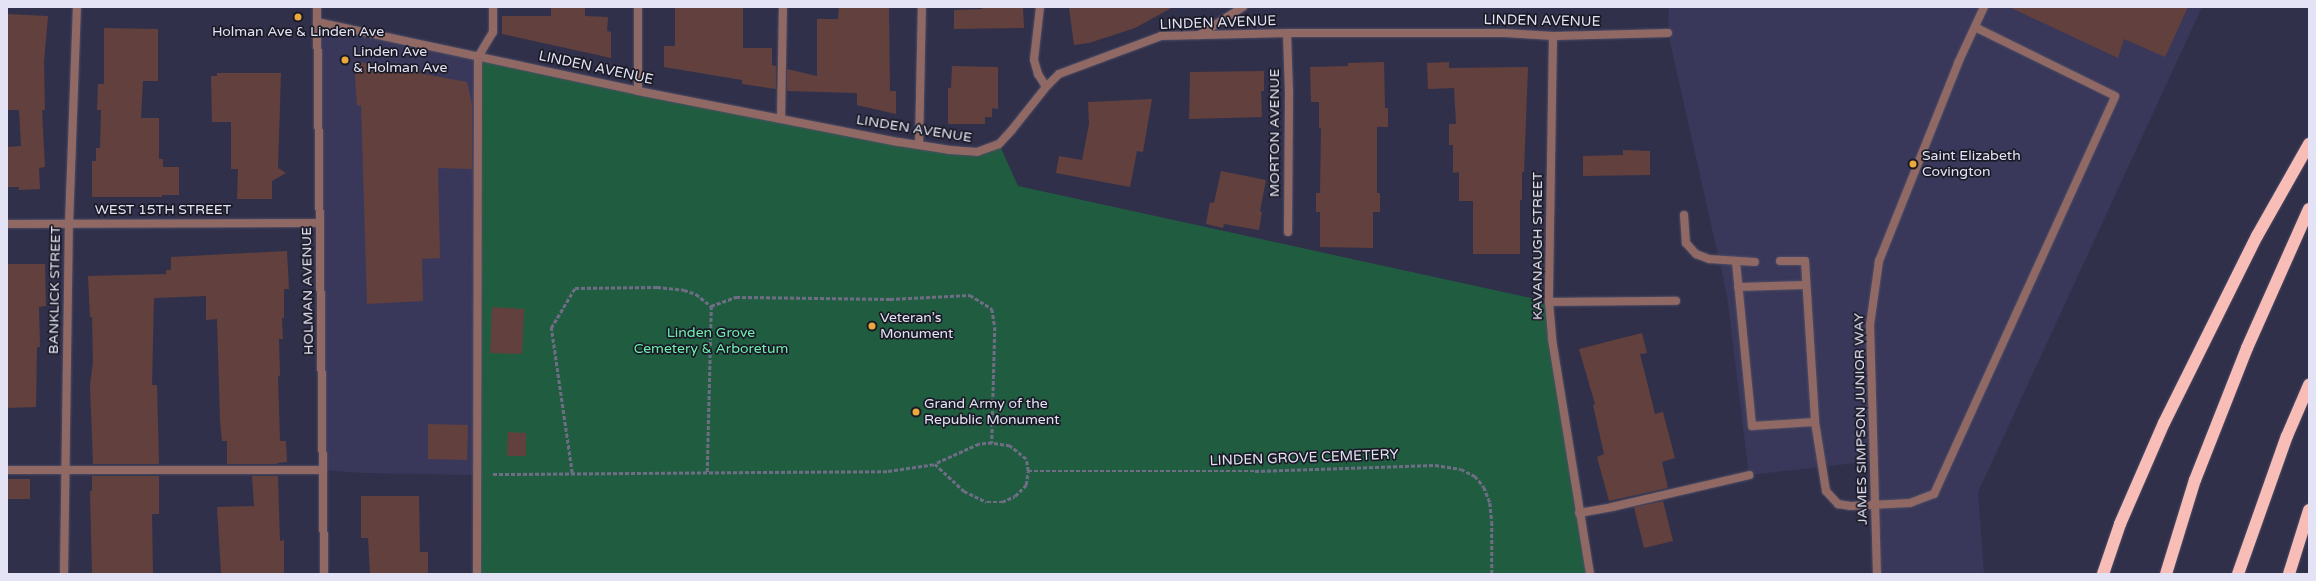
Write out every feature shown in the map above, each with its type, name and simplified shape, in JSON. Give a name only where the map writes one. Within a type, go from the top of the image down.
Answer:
[{"type":"highway","points":[[2103,574],[2120,524],[2164,423],[2257,236],[2309,144]]},
{"type":"highway","points":[[2166,574],[2204,458],[2247,348],[2309,209]]},
{"type":"highway","points":[[2238,574],[2287,436],[2309,385]]},
{"type":"highway","points":[[2289,574],[2309,510]]},
{"type":"street","name":"BANKLICK STREET","points":[[64,574],[64,470],[77,7]]},
{"type":"street","name":"HOLMAN AVENUE","points":[[317,7],[324,574]]},
{"type":"street","points":[[477,574],[478,57],[493,32],[493,7]]},
{"type":"street","points":[[638,7],[638,91]]},
{"type":"street","points":[[781,118],[783,7]]},
{"type":"street","points":[[919,145],[922,7]]},
{"type":"street","points":[[1040,7],[1034,60],[1038,74],[1046,87]]},
{"type":"street","points":[[1198,35],[1243,7]]},
{"type":"street","name":"JAMES SIMPSON JUNIOR WAY","points":[[1877,574],[1870,325],[1879,261],[1958,63],[1984,7]]},
{"type":"street","name":"LINDEN AVENUE","points":[[317,22],[638,91],[919,145],[977,152],[999,144],[1046,87],[1059,74],[1161,36],[1287,33],[1505,33],[1553,36],[1668,33]]},
{"type":"street","points":[[1780,261],[1805,261],[1805,285],[1815,422],[1826,491],[1838,504],[1874,506],[1910,503],[1934,494],[2115,96],[1975,27]]},
{"type":"street","name":"MORTON AVENUE","points":[[1287,33],[1289,92],[1288,232]]},
{"type":"street","name":"KAVANAUGH STREET","points":[[1553,36],[1549,302],[1552,339],[1590,574]]},
{"type":"street","points":[[1684,215],[1686,243],[1696,254],[1709,259],[1736,262],[1755,262]]},
{"type":"street","name":"WEST 15TH STREET","points":[[7,224],[320,223]]},
{"type":"street","points":[[1736,262],[1752,426],[1815,422]]},
{"type":"street","points":[[1738,287],[1805,285]]},
{"type":"street","points":[[1549,302],[1676,301]]},
{"type":"street","points":[[7,470],[323,470]]},
{"type":"street","points":[[1579,513],[1612,508],[1749,474]]},
{"type":"path","points":[[572,473],[551,328],[574,288],[658,287],[684,290],[696,294],[711,306]]},
{"type":"path","points":[[711,306],[736,297],[890,299],[970,295],[992,309],[995,327],[992,443]]},
{"type":"path","points":[[707,472],[711,306]]},
{"type":"path","points":[[476,474],[888,471],[934,464],[979,444],[992,443],[1010,446],[1026,459],[1028,471],[1026,485],[1015,496],[1002,502],[987,502],[964,491],[934,464]]},
{"type":"path","name":"LINDEN GROVE CEMETERY","points":[[1028,471],[1255,471],[1435,465],[1460,469],[1474,476],[1484,487],[1490,503],[1492,522],[1492,574]]},
{"type":"shaded area","name":"Saint Elizabeth Covington","points":[[1669,7],[2202,7],[1978,492],[1984,574],[1877,574],[1873,461],[1749,475],[1727,295],[1668,33]]},
{"type":"shaded area","points":[[317,22],[478,57],[476,475],[364,473],[323,470]]},
{"type":"green space","name":"Linden Grove Cemetery & Arboretum","points":[[478,57],[781,118],[977,152],[999,144],[1018,186],[1549,302],[1590,574],[477,574]]},
{"type":"building","points":[[551,7],[585,7],[585,16],[608,17],[607,31],[611,32],[611,58],[502,34],[502,16],[551,16]]},
{"type":"building","points":[[675,7],[743,7],[743,48],[772,48],[772,65],[776,66],[776,89],[742,84],[742,80],[664,67],[664,46],[675,46]]},
{"type":"building","points":[[839,7],[889,7],[890,91],[896,91],[896,114],[857,105],[857,93],[787,91],[787,69],[817,76],[817,19],[838,19]]},
{"type":"building","points":[[983,7],[1023,7],[1024,28],[954,29],[954,10],[982,9]]},
{"type":"building","points":[[1069,7],[1173,7],[1135,28],[1089,43],[1074,45]]},
{"type":"building","points":[[2009,7],[2188,7],[2165,57],[2124,39],[2118,58]]},
{"type":"building","points":[[7,14],[48,16],[44,62],[45,110],[42,110],[45,167],[39,168],[40,189],[19,190],[19,187],[7,187],[7,147],[21,146],[19,110],[7,110]]},
{"type":"building","points":[[104,28],[158,29],[158,81],[143,81],[141,118],[159,118],[159,159],[163,159],[163,167],[179,167],[179,195],[162,195],[162,197],[92,197],[92,161],[96,161],[96,148],[100,148],[101,110],[97,110],[98,84],[104,84]]},
{"type":"building","points":[[354,61],[467,82],[472,104],[472,169],[438,168],[440,258],[422,259],[423,301],[367,304],[361,105],[357,106]]},
{"type":"building","points":[[1384,62],[1385,108],[1388,108],[1388,127],[1377,127],[1377,193],[1380,193],[1380,212],[1373,212],[1373,248],[1320,247],[1320,212],[1316,212],[1316,193],[1320,193],[1321,128],[1319,128],[1319,102],[1311,102],[1310,67],[1348,66],[1348,63]]},
{"type":"building","points":[[1449,62],[1449,68],[1528,67],[1524,172],[1522,172],[1522,200],[1520,200],[1520,254],[1473,254],[1473,201],[1459,201],[1459,172],[1453,173],[1453,145],[1449,145],[1449,124],[1456,124],[1454,88],[1428,89],[1427,63]]},
{"type":"building","points":[[952,66],[998,67],[998,109],[992,108],[992,117],[985,117],[985,124],[948,124],[948,88],[951,88]]},
{"type":"building","points":[[1264,71],[1264,91],[1261,91],[1262,117],[1189,119],[1190,72]]},
{"type":"building","points":[[217,73],[281,73],[278,168],[286,173],[272,181],[272,199],[237,199],[238,169],[231,169],[231,122],[212,122],[211,76],[217,76]]},
{"type":"building","points":[[1152,99],[1143,152],[1137,151],[1130,187],[1056,173],[1059,156],[1082,160],[1089,124],[1088,102]]},
{"type":"building","points":[[1623,150],[1650,151],[1650,175],[1583,176],[1583,156],[1623,155]]},
{"type":"building","points":[[1221,171],[1266,180],[1260,211],[1262,212],[1259,230],[1224,224],[1223,228],[1206,224],[1210,202],[1214,203]]},
{"type":"building","points":[[287,251],[289,289],[284,289],[284,318],[282,318],[283,339],[279,339],[280,376],[278,376],[280,441],[286,441],[287,462],[277,464],[227,464],[227,441],[222,441],[220,421],[217,319],[206,320],[206,296],[154,298],[152,385],[157,385],[159,464],[93,464],[90,385],[93,362],[92,317],[90,317],[88,276],[166,274],[166,270],[171,270],[171,257]]},
{"type":"building","points":[[7,264],[45,264],[46,306],[39,307],[40,347],[37,347],[36,407],[7,408]]},
{"type":"building","points":[[492,307],[524,309],[522,354],[490,353]]},
{"type":"building","points":[[1642,333],[1647,353],[1640,354],[1655,414],[1663,412],[1675,458],[1662,462],[1668,488],[1609,501],[1597,457],[1604,454],[1593,405],[1595,404],[1579,349]]},
{"type":"building","points":[[428,424],[468,425],[467,460],[428,459]]},
{"type":"building","points":[[508,432],[526,433],[526,456],[507,456]]},
{"type":"building","points":[[92,476],[159,476],[159,514],[152,514],[153,574],[92,574],[90,491],[92,491]]},
{"type":"building","points":[[252,476],[278,476],[280,541],[284,540],[284,574],[221,574],[217,507],[254,506]]},
{"type":"building","points":[[7,479],[30,479],[30,499],[7,499]]},
{"type":"building","points":[[361,496],[419,496],[420,552],[428,552],[428,574],[370,574],[368,538],[361,538]]},
{"type":"building","points":[[1663,501],[1673,541],[1644,548],[1634,507]]},
{"type":"place","name":"Holman Ave & Linden Ave","points":[[298,17]]},
{"type":"place","name":"Linden Ave & Holman Ave","points":[[345,60]]},
{"type":"place","name":"Saint Elizabeth Covington","points":[[1913,164]]},
{"type":"place","name":"Veteran’s Monument","points":[[872,326]]},
{"type":"place","name":"Grand Army of the Republic Monument","points":[[916,412]]}]
